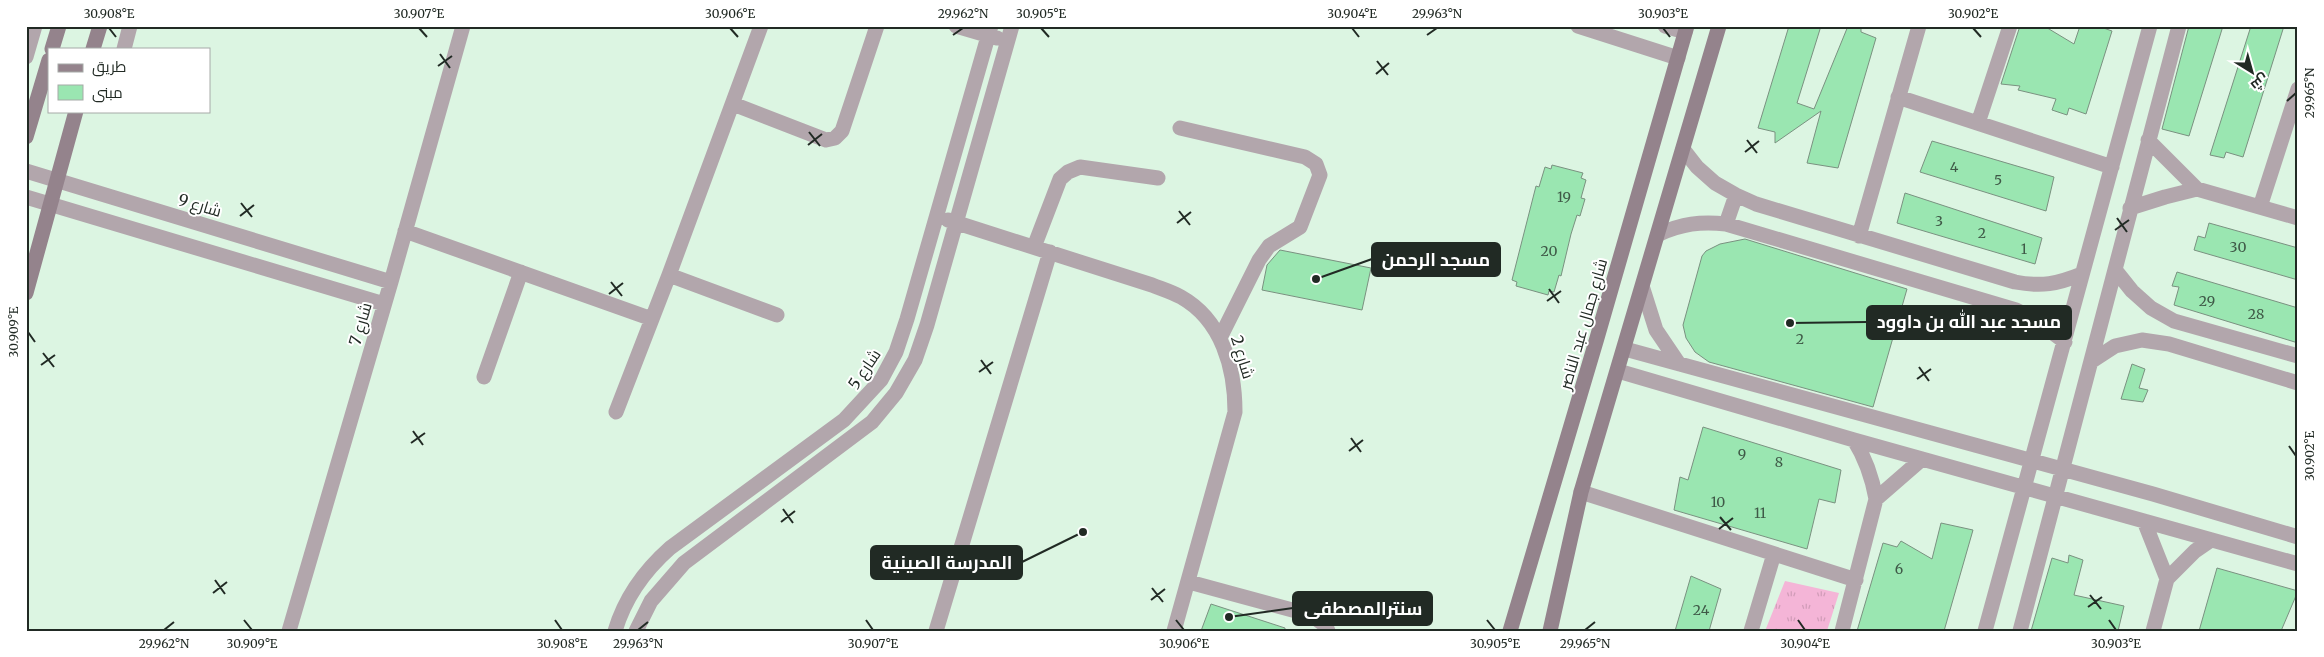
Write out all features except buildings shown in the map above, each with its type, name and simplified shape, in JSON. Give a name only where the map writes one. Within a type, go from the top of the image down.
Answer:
[{"type":"main road","points":[[52,48],[59,26]]},
{"type":"main road","points":[[93,48],[100,26]]},
{"type":"main road","points":[[1550,631],[1581,492],[1720,26]]},
{"type":"main road","name":"شارع جمال عبد الناصر","points":[[1510,631],[1686,29]]},
{"type":"main road","points":[[26,137],[48,63]]},
{"type":"main road","points":[[26,293],[76,112]]},
{"type":"street","points":[[26,57],[35,26]]},
{"type":"street","points":[[124,48],[130,26]]},
{"type":"street","points":[[616,412],[669,276],[761,26]]},
{"type":"street","points":[[733,104],[826,140],[836,138],[842,131],[877,26]]},
{"type":"street","points":[[636,631],[651,601],[684,563],[872,422],[896,393],[915,360],[957,222],[1010,34],[956,26]]},
{"type":"street","points":[[1578,26],[1678,58]]},
{"type":"street","points":[[1665,26],[1686,29]]},
{"type":"street","points":[[1859,236],[1919,26]]},
{"type":"street","points":[[1978,123],[2010,26]]},
{"type":"street","points":[[1985,631],[2150,26]]},
{"type":"street","points":[[2020,631],[2179,26]]},
{"type":"street","name":"شارع 7","points":[[289,631],[457,53],[459,27]]},
{"type":"street","name":"شارع 5","points":[[615,631],[620,615],[633,589],[650,566],[670,548],[844,420],[881,380],[896,352],[905,327],[989,31]]},
{"type":"street","points":[[2260,208],[2298,90]]},
{"type":"street","points":[[1898,98],[2112,167]]},
{"type":"street","points":[[1180,128],[1305,157],[1316,164],[1320,175],[1300,227],[1269,246],[1259,260],[1220,338]]},
{"type":"street","points":[[2148,140],[2196,189],[2298,218]]},
{"type":"street","points":[[1683,149],[1703,172],[1736,195],[1859,236],[2014,282],[2036,286],[2060,283],[2082,274]]},
{"type":"street","points":[[1034,247],[1060,179],[1068,172],[1080,167],[1158,178]]},
{"type":"street","name":"شارع 9","points":[[26,171],[391,282]]},
{"type":"street","points":[[2130,208],[2196,189]]},
{"type":"street","points":[[1726,224],[1736,195]]},
{"type":"street","points":[[26,196],[384,304]]},
{"type":"street","name":"شارع 2","points":[[937,216],[1152,285],[1182,298],[1206,318],[1220,338],[1235,386],[1235,412],[1174,631]]},
{"type":"street","points":[[1659,234],[1680,225],[1703,221],[1726,224],[2016,310],[2034,319],[2064,342]]},
{"type":"street","points":[[405,231],[652,320]]},
{"type":"street","points":[[936,631],[1050,252]]},
{"type":"street","points":[[2116,271],[2132,291],[2151,308],[2174,321],[2298,356]]},
{"type":"street","points":[[484,377],[521,272]]},
{"type":"street","points":[[669,276],[777,315]]},
{"type":"street","points":[[1643,289],[1656,330],[1679,364]]},
{"type":"street","points":[[2092,361],[2115,346],[2142,340],[2170,344],[2298,383]]},
{"type":"street","points":[[1625,349],[2298,537]]},
{"type":"street","points":[[1618,371],[1854,440],[2298,564]]},
{"type":"street","points":[[1842,631],[1876,499],[1872,478],[1865,458],[1854,440]]},
{"type":"street","points":[[1876,499],[1922,459]]},
{"type":"street","points":[[1581,492],[1856,580]]},
{"type":"street","points":[[2144,521],[2167,579]]},
{"type":"street","points":[[2153,631],[2167,579],[2195,551],[2211,540]]},
{"type":"street","points":[[1751,631],[1774,554]]},
{"type":"street","points":[[1188,582],[1310,615],[1326,626],[1328,631]]},
{"type":"green space","points":[[1785,581],[1839,593],[1827,631],[1765,631]]},
{"type":"place","name":"مسجد الرحمن","points":[[1316,279]]},
{"type":"place","name":"مسجد عبد الله بن داوود","points":[[1790,323]]},
{"type":"place","name":"المدرسة الصينية","points":[[1083,532]]},
{"type":"place","name":"سنترالمصطفى","points":[[1229,617]]}]
